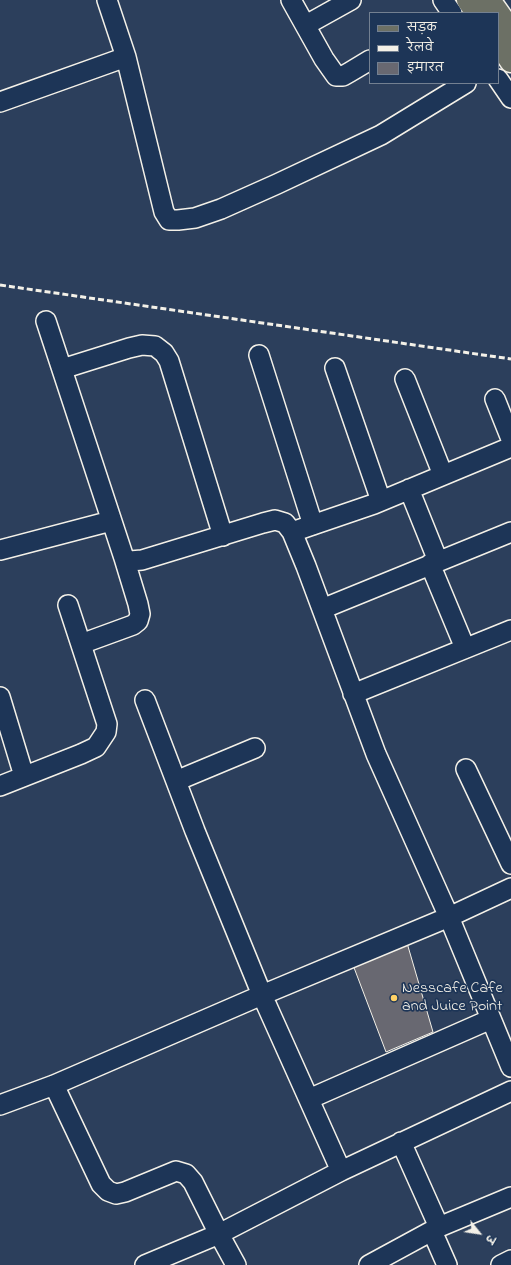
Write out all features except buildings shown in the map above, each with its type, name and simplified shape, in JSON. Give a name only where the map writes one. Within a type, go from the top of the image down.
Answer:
[{"type":"main road","points":[[489,0],[498,12]]},
{"type":"main road","points":[[451,7],[473,12]]},
{"type":"main road","points":[[499,14],[511,31]]},
{"type":"main road","points":[[499,43],[511,61]]},
{"type":"street","points":[[107,0],[126,57],[162,205],[169,220],[195,218],[221,209],[277,184],[381,135],[464,84]]},
{"type":"street","points":[[291,0],[324,60],[336,76],[343,76],[369,61]]},
{"type":"street","points":[[306,25],[351,0]]},
{"type":"street","points":[[0,102],[126,57]]},
{"type":"street","points":[[499,80],[511,98]]},
{"type":"street","points":[[46,321],[124,558],[140,614],[138,621],[133,625],[81,644]]},
{"type":"street","points":[[62,369],[142,345],[155,346],[164,353],[169,361],[223,536]]},
{"type":"street","points":[[259,355],[313,525]]},
{"type":"street","points":[[335,368],[381,501]]},
{"type":"street","points":[[405,379],[443,475]]},
{"type":"street","points":[[495,399],[511,439]]},
{"type":"street","points":[[292,532],[381,501],[511,447]]},
{"type":"street","points":[[410,489],[434,563],[465,648]]},
{"type":"street","points":[[124,558],[130,562],[142,560],[275,520],[285,523],[292,532],[376,754],[449,917],[511,1067]]},
{"type":"street","points":[[0,550],[111,521]]},
{"type":"street","points":[[322,608],[511,532]]},
{"type":"street","points":[[0,786],[96,747],[106,732],[107,724],[68,605]]},
{"type":"street","points":[[353,694],[511,630]]},
{"type":"street","points":[[0,697],[24,776]]},
{"type":"street","points":[[145,700],[262,995],[341,1171]]},
{"type":"street","points":[[176,781],[256,748]]},
{"type":"street","points":[[466,769],[511,864]]},
{"type":"street","points":[[0,1105],[54,1085],[262,995],[449,917],[511,888]]},
{"type":"street","points":[[309,1099],[491,1019]]},
{"type":"street","points":[[54,1085],[100,1184],[108,1191],[116,1194],[125,1192],[176,1171],[186,1174],[193,1182],[236,1265]]},
{"type":"street","points":[[145,1265],[219,1234],[341,1171],[511,1091]]},
{"type":"street","points":[[402,1142],[447,1265]]},
{"type":"street","points":[[369,1265],[435,1229],[511,1197]]},
{"type":"street","points":[[500,1265],[511,1260]]},
{"type":"railway","points":[[0,285],[511,359]]},
{"type":"place","name":"Nesscafe Cafe and Juice Point","points":[[394,998]]}]
